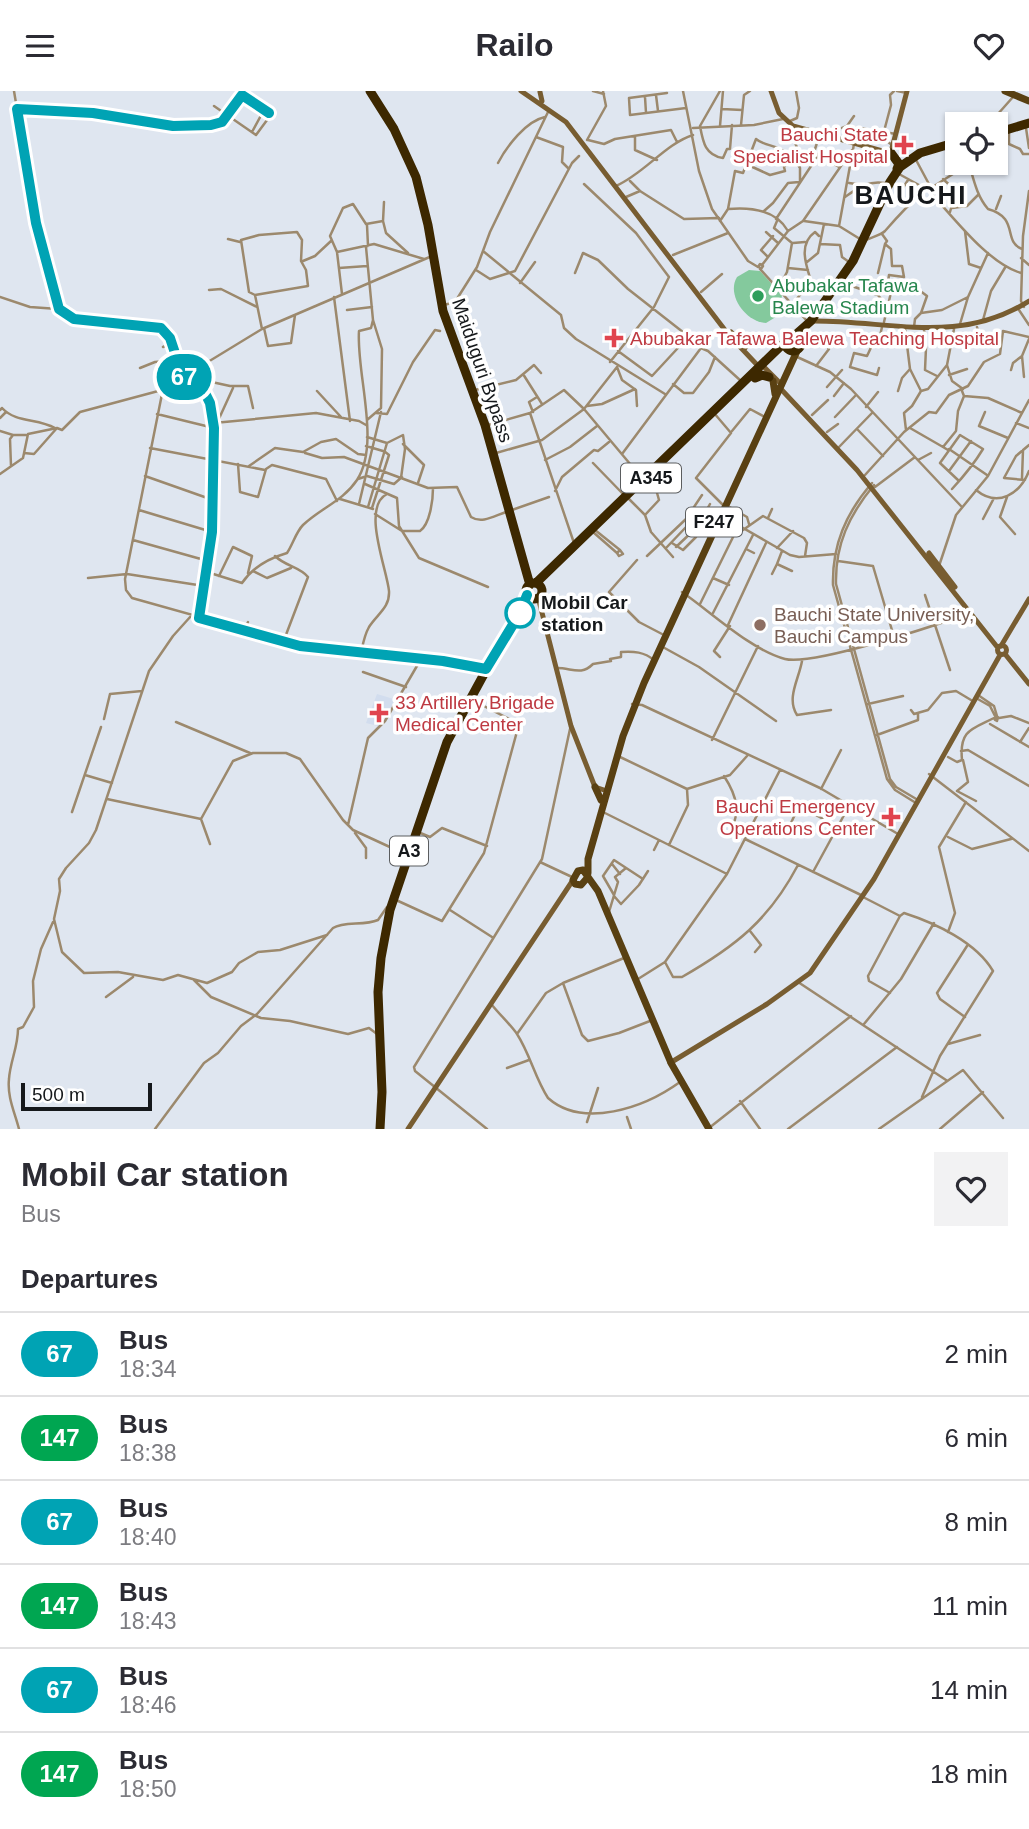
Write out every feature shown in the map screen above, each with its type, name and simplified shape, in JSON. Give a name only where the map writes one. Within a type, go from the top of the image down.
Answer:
[{"type":"highway","name":"Maiduguri Bypass","points":[[371,91],[394,127],[423,192],[431,257],[443,311],[488,425],[494,454]]},
{"type":"highway","points":[[1009,132],[1027,125]]},
{"type":"highway","points":[[1008,131],[1027,125]]},
{"type":"highway","points":[[901,160],[945,147]]},
{"type":"highway","name":"A345","points":[[811,322],[864,241],[901,160]]},
{"type":"highway","name":"A345","points":[[715,414],[771,378],[821,310],[864,241],[901,160]]},
{"type":"highway","name":"Maiduguri Bypass","points":[[431,257],[535,593]]},
{"type":"highway","points":[[821,310],[820,318],[825,321]]},
{"type":"highway","name":"A345","points":[[577,544],[647,479],[673,460],[690,438],[744,384],[771,378]]},
{"type":"highway","name":"A345","points":[[535,593],[577,544],[628,498]]},
{"type":"highway","name":"A3","points":[[409,856],[440,765],[470,699],[520,613],[535,593]]},
{"type":"highway","name":"A3","points":[[470,699],[535,593]]},
{"type":"highway","name":"A3","points":[[382,1129],[381,967],[391,904],[421,821]]},
{"type":"main road","points":[[1009,94],[1029,100]]},
{"type":"main road","name":"F247","points":[[709,537],[722,518],[726,499],[771,378],[790,362],[793,346]]},
{"type":"main road","name":"F247","points":[[651,659],[684,595],[765,417],[771,378]]},
{"type":"main road","name":"F247","points":[[602,812],[601,800],[651,659],[662,633],[684,595]]},
{"type":"main road","name":"F247","points":[[578,878],[586,864],[606,791],[636,705]]},
{"type":"main road","points":[[595,787],[601,800]]},
{"type":"main road","points":[[578,878],[608,913],[671,1063]]},
{"type":"main road","points":[[578,878],[592,887],[597,895],[679,1083],[708,1129]]},
{"type":"street","points":[[14,91],[36,223],[59,309]]},
{"type":"street","points":[[214,106],[256,135],[270,116],[265,108],[237,91]]},
{"type":"street","points":[[585,143],[607,103],[604,92],[593,91]]},
{"type":"street","points":[[683,91],[699,171],[712,209],[748,261],[760,265],[792,305],[811,322],[883,324],[924,330],[957,328],[979,325],[1025,304]]},
{"type":"street","points":[[720,126],[721,91]]},
{"type":"street","points":[[721,91],[700,126],[705,149],[723,159],[727,149],[730,149],[732,125]]},
{"type":"street","points":[[741,125],[744,95],[750,91]]},
{"type":"street","points":[[772,91],[786,120],[801,129],[854,143],[901,160]]},
{"type":"street","points":[[692,128],[754,125],[797,118],[799,109],[796,91]]},
{"type":"street","points":[[928,189],[908,180],[901,160],[895,134],[907,92],[895,91],[890,95],[891,105],[884,139],[901,160],[928,189],[951,210],[965,231],[988,253],[1021,273]]},
{"type":"street","points":[[17,109],[93,113],[181,127],[219,124],[243,93]]},
{"type":"street","points":[[667,93],[628,100],[630,115],[686,107]]},
{"type":"street","points":[[534,94],[564,117],[732,333],[771,378]]},
{"type":"street","points":[[534,94],[585,143],[672,255],[728,334],[827,432],[1001,651],[1029,682]]},
{"type":"street","points":[[997,112],[1009,94]]},
{"type":"street","points":[[656,95],[658,111]]},
{"type":"street","points":[[645,97],[646,113]]},
{"type":"street","points":[[252,132],[265,108]]},
{"type":"street","points":[[444,305],[455,302],[476,270],[550,109]]},
{"type":"street","points":[[722,109],[743,110]]},
{"type":"street","points":[[847,126],[854,116]]},
{"type":"street","points":[[498,163],[505,150],[532,122],[545,117]]},
{"type":"street","points":[[786,120],[802,128],[901,160]]},
{"type":"street","points":[[1027,125],[1029,148]]},
{"type":"street","points":[[842,128],[847,126],[895,134]]},
{"type":"street","points":[[746,164],[755,170],[775,176],[785,171],[784,167],[797,148],[796,142],[801,129]]},
{"type":"street","points":[[585,143],[604,144],[615,139],[671,130],[677,142]]},
{"type":"street","points":[[1009,132],[1009,144],[1020,149],[1022,154],[1029,154]]},
{"type":"street","points":[[820,134],[815,142],[814,152],[840,168]]},
{"type":"street","points":[[616,186],[657,160],[677,142],[693,135]]},
{"type":"street","points":[[635,136],[635,150],[657,160]]},
{"type":"street","points":[[536,137],[563,147],[562,162],[567,166],[567,171]]},
{"type":"street","points":[[719,220],[728,209],[735,171],[743,173],[755,139],[786,153],[794,151]]},
{"type":"street","points":[[796,142],[808,139],[815,142]]},
{"type":"street","points":[[839,226],[854,143]]},
{"type":"street","points":[[760,265],[788,231],[803,221],[852,150]]},
{"type":"street","points":[[811,281],[804,241],[799,244],[792,243],[774,227],[819,154]]},
{"type":"street","points":[[476,270],[490,279],[510,274],[525,256],[567,171],[579,156]]},
{"type":"street","points":[[793,157],[800,168],[800,182]]},
{"type":"street","points":[[973,175],[978,195],[988,209],[996,211],[1008,222],[1015,245],[1022,249]]},
{"type":"street","points":[[803,221],[839,226],[864,241],[882,234],[901,210],[943,179],[951,176],[952,189]]},
{"type":"street","points":[[943,179],[956,191],[951,210]]},
{"type":"street","points":[[629,180],[640,191],[684,219],[719,220]]},
{"type":"street","points":[[899,194],[908,180]]},
{"type":"street","points":[[845,197],[863,185],[876,181],[884,182],[888,186]]},
{"type":"street","points":[[764,211],[788,183],[800,182]]},
{"type":"street","points":[[848,183],[863,185]]},
{"type":"street","points":[[584,184],[623,219],[668,274],[668,282],[654,307],[610,362]]},
{"type":"street","points":[[626,197],[640,191]]},
{"type":"street","points":[[1029,191],[1021,258],[1029,325]]},
{"type":"street","points":[[951,210],[967,206],[978,195]]},
{"type":"street","points":[[996,211],[1001,196]]},
{"type":"street","points":[[384,202],[383,221],[388,237],[408,253]]},
{"type":"street","points":[[342,294],[337,252],[331,241],[332,230],[343,208],[349,205],[356,205],[361,219],[367,224]]},
{"type":"street","points":[[728,209],[764,211],[777,219],[788,231]]},
{"type":"street","points":[[367,224],[383,221]]},
{"type":"street","points":[[807,262],[818,253],[819,236],[824,223]]},
{"type":"street","points":[[207,572],[241,584],[247,576],[275,556],[287,552],[303,525],[338,500],[370,466],[384,383],[382,349],[373,320],[367,266],[367,224]]},
{"type":"street","points":[[965,231],[970,264],[981,268]]},
{"type":"street","points":[[295,232],[302,240],[301,262],[306,270],[307,286],[255,295],[249,292],[240,242],[244,238],[295,232]]},
{"type":"street","points":[[766,232],[778,243]]},
{"type":"street","points":[[672,255],[728,233]]},
{"type":"street","points":[[805,245],[812,233],[819,236]]},
{"type":"street","points":[[878,273],[887,241],[882,234]]},
{"type":"street","points":[[768,257],[761,250],[773,236]]},
{"type":"street","points":[[228,239],[240,242]]},
{"type":"street","points":[[301,262],[315,256],[331,241]]},
{"type":"street","points":[[778,289],[788,268],[792,243]]},
{"type":"street","points":[[337,252],[374,244],[431,257]]},
{"type":"street","points":[[820,244],[840,245],[842,257],[851,263]]},
{"type":"street","points":[[879,368],[877,375],[850,367],[854,353],[867,356],[876,338],[880,337],[893,284],[888,282],[889,275],[904,277],[902,266],[892,266],[891,249],[885,244]]},
{"type":"street","points":[[483,251],[561,315],[565,330],[617,367],[665,394]]},
{"type":"street","points":[[575,273],[584,253],[598,260],[628,289],[690,335],[744,384]]},
{"type":"street","points":[[943,447],[956,431],[958,411],[964,396],[962,389],[952,381],[947,365],[968,297],[988,253]]},
{"type":"street","points":[[0,410],[2,408],[19,420],[31,420],[62,430],[80,412],[163,389],[263,328],[431,257]]},
{"type":"street","points":[[1021,258],[1029,265]]},
{"type":"street","points":[[520,283],[535,262]]},
{"type":"street","points":[[339,268],[367,266]]},
{"type":"street","points":[[980,339],[979,325],[991,291],[1006,266]]},
{"type":"street","points":[[788,268],[808,271]]},
{"type":"street","points":[[701,292],[722,274]]},
{"type":"street","points":[[811,281],[820,282],[832,290]]},
{"type":"street","points":[[792,305],[811,281]]},
{"type":"street","points":[[840,282],[878,295],[887,307]]},
{"type":"street","points":[[911,284],[927,296],[921,313],[915,319],[914,327]]},
{"type":"street","points":[[209,290],[221,289],[257,307]]},
{"type":"street","points":[[255,295],[268,347],[291,344],[295,314]]},
{"type":"street","points":[[0,297],[30,307],[59,309],[74,319],[161,328],[167,332],[172,343],[183,377]]},
{"type":"street","points":[[334,297],[349,421]]},
{"type":"street","points":[[921,313],[942,310],[968,297]]},
{"type":"street","points":[[347,310],[372,307]]},
{"type":"street","points":[[359,504],[365,484],[362,476],[367,422],[359,330],[371,327],[373,320]]},
{"type":"street","points":[[811,322],[957,328]]},
{"type":"street","points":[[905,328],[910,369],[921,391]]},
{"type":"street","points":[[367,422],[376,413],[388,413],[427,340],[436,330],[440,331]]},
{"type":"street","points":[[924,330],[925,370],[937,376]]},
{"type":"street","points":[[916,801],[895,790],[887,779],[833,585],[836,554],[845,522],[870,486],[883,456],[929,412],[936,413],[949,395],[970,384],[984,362],[996,358],[1001,352],[1003,330],[1029,336],[1028,350],[1013,362],[1011,370]]},
{"type":"street","points":[[618,351],[652,376],[690,335]]},
{"type":"street","points":[[816,366],[829,349],[824,341]]},
{"type":"street","points":[[163,347],[172,343]]},
{"type":"street","points":[[793,346],[816,366],[844,383],[961,506]]},
{"type":"street","points":[[621,455],[702,347]]},
{"type":"street","points":[[1022,356],[1024,377]]},
{"type":"street","points":[[673,384],[684,393],[694,393],[709,372],[709,366],[715,357]]},
{"type":"street","points":[[140,368],[155,362],[177,360]]},
{"type":"street","points":[[474,390],[516,380],[534,365],[541,373]]},
{"type":"street","points":[[947,365],[928,389],[921,391],[903,415],[908,430],[949,450],[988,476]]},
{"type":"street","points":[[617,367],[622,380],[635,389],[637,405]]},
{"type":"street","points":[[494,454],[539,442],[586,408],[617,367]]},
{"type":"street","points":[[898,391],[902,377],[910,369]]},
{"type":"street","points":[[949,375],[967,369]]},
{"type":"street","points":[[827,387],[842,370]]},
{"type":"street","points":[[194,371],[210,403],[215,424],[212,532],[199,618]]},
{"type":"street","points":[[523,375],[542,405]]},
{"type":"street","points":[[198,379],[235,387],[250,387],[253,408]]},
{"type":"street","points":[[834,396],[844,383]]},
{"type":"street","points":[[215,424],[235,387]]},
{"type":"street","points":[[163,389],[127,574],[127,590],[132,598],[284,641],[486,669]]},
{"type":"street","points":[[586,408],[630,394],[635,389]]},
{"type":"street","points":[[488,425],[531,412],[564,390],[586,408],[621,455],[647,479],[659,500],[645,515]]},
{"type":"street","points":[[317,391],[344,419]]},
{"type":"street","points":[[866,407],[878,392]]},
{"type":"street","points":[[835,417],[856,395]]},
{"type":"street","points":[[964,396],[995,401],[1022,413]]},
{"type":"street","points":[[537,397],[529,402],[539,442],[555,491],[577,544]]},
{"type":"street","points":[[811,416],[828,400]]},
{"type":"street","points":[[939,566],[949,531],[961,506],[988,476],[1029,400]]},
{"type":"street","points":[[749,526],[747,517],[696,478],[750,409],[765,417]]},
{"type":"street","points":[[0,418],[6,412]]},
{"type":"street","points":[[985,412],[979,426],[1008,438]]},
{"type":"street","points":[[157,414],[215,424],[316,413],[349,421],[367,422]]},
{"type":"street","points":[[715,414],[732,431]]},
{"type":"street","points":[[839,447],[872,414]]},
{"type":"street","points":[[811,416],[849,459]]},
{"type":"street","points":[[1016,423],[1029,428]]},
{"type":"street","points":[[827,432],[838,424]]},
{"type":"street","points":[[545,460],[570,447],[597,426]]},
{"type":"street","points":[[0,431],[27,435],[56,428]]},
{"type":"street","points":[[24,453],[34,454],[56,428]]},
{"type":"street","points":[[857,429],[883,456]]},
{"type":"street","points":[[11,466],[10,440],[13,435]]},
{"type":"street","points":[[0,474],[22,460],[27,435]]},
{"type":"street","points":[[362,476],[376,479],[381,481],[396,484],[401,478],[403,435],[387,443],[376,479],[377,488]]},
{"type":"street","points":[[366,436],[387,443]]},
{"type":"street","points":[[952,489],[973,467],[984,448],[960,436],[940,463],[959,481]]},
{"type":"street","points":[[303,453],[334,439],[341,440],[358,454]]},
{"type":"street","points":[[555,491],[562,477],[586,454],[598,451],[610,441]]},
{"type":"street","points":[[949,471],[971,441]]},
{"type":"street","points":[[403,443],[424,465],[418,483]]},
{"type":"street","points":[[1024,480],[1004,478],[1016,456],[1029,445]]},
{"type":"street","points":[[366,446],[384,451],[388,455],[370,507]]},
{"type":"street","points":[[150,448],[214,458],[265,470]]},
{"type":"street","points":[[249,466],[275,448],[314,457],[344,457],[433,488],[457,487],[471,517],[480,521],[549,497]]},
{"type":"street","points":[[1023,450],[1024,480]]},
{"type":"street","points":[[354,460],[354,453],[366,455]]},
{"type":"street","points":[[870,486],[930,453]]},
{"type":"street","points":[[593,463],[645,515],[651,533],[673,557]]},
{"type":"street","points":[[238,464],[238,490],[255,497],[260,494],[265,470],[272,465],[326,479],[338,500],[370,507],[402,531],[413,533],[424,529],[433,500],[433,488]]},
{"type":"street","points":[[976,490],[985,496],[1007,497],[1017,492],[1029,471]]},
{"type":"street","points":[[145,476],[213,500]]},
{"type":"street","points":[[365,484],[398,499],[402,531],[420,560],[488,587]]},
{"type":"street","points":[[870,486],[939,566],[1001,651],[1029,682]]},
{"type":"street","points":[[361,653],[368,630],[388,603],[389,592],[379,549],[375,513],[380,501],[387,494]]},
{"type":"street","points":[[647,557],[686,519],[702,495]]},
{"type":"street","points":[[374,496],[380,501]]},
{"type":"street","points":[[1007,497],[1007,508],[1000,517],[1015,534]]},
{"type":"street","points":[[983,519],[994,498]]},
{"type":"street","points":[[676,547],[695,530],[710,503]]},
{"type":"street","points":[[139,509],[212,532]]},
{"type":"street","points":[[768,518],[772,509]]},
{"type":"street","points":[[743,530],[760,517],[768,518],[807,540],[805,557]]},
{"type":"street","points":[[722,518],[782,551],[805,557],[836,554]]},
{"type":"street","points":[[666,549],[687,526],[695,530]]},
{"type":"street","points":[[700,604],[738,527]]},
{"type":"street","points":[[672,543],[683,550],[696,537],[695,530]]},
{"type":"street","points":[[594,531],[618,552]]},
{"type":"street","points":[[777,548],[793,531]]},
{"type":"street","points":[[713,613],[752,535]]},
{"type":"street","points":[[133,540],[208,561]]},
{"type":"street","points":[[720,657],[714,651],[729,625],[766,543]]},
{"type":"street","points":[[219,576],[229,549],[233,547],[252,556],[247,576]]},
{"type":"street","points":[[746,549],[754,553]]},
{"type":"street","points":[[772,574],[782,551]]},
{"type":"street","points":[[836,554],[837,594],[892,783],[916,801]]},
{"type":"street","points":[[275,556],[291,568],[304,572],[308,580],[284,641]]},
{"type":"street","points":[[637,560],[609,592],[639,622],[662,633]]},
{"type":"street","points":[[837,561],[873,566],[894,636]]},
{"type":"street","points":[[777,564],[792,571]]},
{"type":"street","points":[[253,572],[267,578],[291,568]]},
{"type":"street","points":[[88,578],[127,574],[204,586]]},
{"type":"street","points":[[713,577],[729,585]]},
{"type":"street","points":[[535,593],[571,726],[595,787],[606,791]]},
{"type":"street","points":[[684,595],[758,646],[779,657],[802,661],[851,649],[970,612]]},
{"type":"street","points":[[925,595],[950,670]]},
{"type":"street","points":[[1001,651],[1029,600]]},
{"type":"street","points":[[671,1063],[799,983],[827,951],[898,834],[1029,600]]},
{"type":"street","points":[[19,1129],[12,1108],[9,1076],[18,1043],[18,1029],[23,1027],[34,1008],[33,981],[41,949],[54,919],[60,891],[59,879],[93,837],[149,671],[191,616]]},
{"type":"street","points":[[244,630],[248,622]]},
{"type":"street","points":[[993,637],[1000,641],[1006,639]]},
{"type":"street","points":[[660,645],[699,667],[776,721]]},
{"type":"street","points":[[712,740],[758,646]]},
{"type":"street","points":[[557,668],[580,672],[593,664],[621,657],[621,652],[651,659]]},
{"type":"street","points":[[348,825],[368,738],[385,721],[421,659]]},
{"type":"street","points":[[802,661],[793,696],[794,711],[797,715],[804,715],[831,710]]},
{"type":"street","points":[[363,672],[406,687]]},
{"type":"street","points":[[104,719],[110,694],[142,691]]},
{"type":"street","points":[[911,710],[914,714],[928,711],[943,692],[954,691],[990,706],[1000,729]]},
{"type":"street","points":[[868,704],[903,696]]},
{"type":"street","points":[[155,1129],[204,1063],[218,1053],[241,1025],[254,1016],[338,925],[360,926],[378,920],[391,904],[438,921],[444,920],[487,846],[519,724],[470,699]]},
{"type":"street","points":[[636,705],[821,789],[898,834]]},
{"type":"street","points":[[877,735],[918,720],[918,713]]},
{"type":"street","points":[[976,801],[957,791],[968,782],[961,746],[973,726],[1012,716],[1029,725],[1020,742]]},
{"type":"street","points":[[176,722],[250,754]]},
{"type":"street","points":[[990,724],[1029,747]]},
{"type":"street","points":[[487,1129],[415,1071],[415,1064],[540,862],[571,726]]},
{"type":"street","points":[[72,812],[101,727]]},
{"type":"street","points":[[821,789],[841,750]]},
{"type":"street","points":[[961,751],[968,750],[1029,786]]},
{"type":"street","points":[[210,844],[201,819],[233,761],[250,754],[286,753],[300,759],[348,825],[409,856]]},
{"type":"street","points":[[618,756],[687,789],[734,772],[747,755]]},
{"type":"street","points":[[948,757],[957,762],[963,759]]},
{"type":"street","points":[[636,980],[664,962],[727,874],[780,771]]},
{"type":"street","points":[[84,775],[112,783]]},
{"type":"street","points":[[931,775],[1029,851]]},
{"type":"street","points":[[724,776],[734,792],[737,808],[734,826],[728,834]]},
{"type":"street","points":[[670,845],[688,805],[687,789]]},
{"type":"street","points":[[107,799],[201,819]]},
{"type":"street","points":[[948,932],[956,913],[939,847],[966,802]]},
{"type":"street","points":[[790,825],[801,806],[838,827]]},
{"type":"street","points":[[813,872],[849,806]]},
{"type":"street","points":[[602,812],[727,874]]},
{"type":"street","points":[[418,832],[430,837],[442,828],[487,846]]},
{"type":"street","points":[[354,830],[366,848],[366,858]]},
{"type":"street","points":[[948,837],[972,849],[1013,838]]},
{"type":"street","points":[[745,839],[900,916]]},
{"type":"street","points":[[654,850],[659,840]]},
{"type":"street","points":[[643,879],[615,860],[603,876],[621,904],[643,879],[648,871]]},
{"type":"street","points":[[408,1129],[578,878],[540,862]]},
{"type":"street","points":[[612,864],[620,874]]},
{"type":"street","points":[[664,962],[674,977],[682,977],[750,931],[778,901],[798,865]]},
{"type":"street","points":[[615,877],[626,867]]},
{"type":"street","points":[[605,872],[615,877],[618,882],[612,910],[608,913]]},
{"type":"street","points":[[450,910],[493,937]]},
{"type":"street","points":[[890,993],[869,981],[867,976],[904,913],[934,923],[991,967],[993,974],[932,1071],[922,1097]]},
{"type":"street","points":[[54,919],[62,952],[84,973],[118,972],[133,977],[163,979],[178,975],[211,982],[232,972],[239,963],[258,952],[280,950],[327,935]]},
{"type":"street","points":[[864,1025],[890,993],[934,923]]},
{"type":"street","points":[[750,931],[761,945],[755,952]]},
{"type":"street","points":[[965,1017],[937,995],[967,946]]},
{"type":"street","points":[[517,1034],[546,993],[563,983],[626,957]]},
{"type":"street","points":[[106,997],[133,977]]},
{"type":"street","points":[[193,980],[211,997],[254,1016],[348,1034],[369,1028],[380,1041]]},
{"type":"street","points":[[563,983],[582,1035],[588,1041],[620,1033],[652,1020]]},
{"type":"street","points":[[799,983],[946,1080]]},
{"type":"street","points":[[492,1005],[517,1034],[549,1100],[560,1112]]},
{"type":"street","points":[[708,1129],[740,1101],[851,1016]]},
{"type":"street","points":[[948,1044],[980,1035]]},
{"type":"street","points":[[788,1129],[898,1046]]},
{"type":"street","points":[[507,1069],[529,1060]]},
{"type":"street","points":[[879,1129],[963,1070],[1003,1118]]},
{"type":"street","points":[[641,1109],[679,1083]]},
{"type":"street","points":[[587,1122],[598,1088]]},
{"type":"street","points":[[940,1129],[983,1091]]},
{"type":"street","points":[[740,1101],[760,1129]]},
{"type":"street","points":[[619,1119],[634,1114]]},
{"type":"street","points":[[627,1117],[631,1129]]},
{"type":"street","points":[[579,1121],[599,1123]]},
{"type":"shaded area","name":"33 Artillery Brigade Medical Center","points":[[377,694],[397,700],[378,726],[366,723]]},
{"type":"green space","name":"Abubakar Tafawa Balewa Stadium","points":[[749,270],[760,271],[782,295],[779,315],[766,323],[751,318],[736,299],[734,284],[737,277]]},
{"type":"bus line","name":"67","points":[[269,113],[242,95],[219,124],[189,127],[93,113],[17,109],[36,223],[59,309],[74,319],[161,328],[170,338],[183,377],[194,371],[210,403],[214,428],[212,532],[199,618],[300,646],[443,661],[486,669],[520,613],[527,595]]},
{"type":"place","name":"Bauchi State Specialist Hospital","points":[[904,145]]},
{"type":"place","name":"Abubakar Tafawa Balewa Stadium","points":[[758,296]]},
{"type":"place","name":"Abubakar Tafawa Balewa Teaching Hospital","points":[[614,338]]},
{"type":"place","name":"Mobil Car station","points":[[520,613]]},
{"type":"place","name":"Bauchi State University, Bauchi Campus","points":[[760,625]]},
{"type":"place","name":"33 Artillery Brigade Medical Center","points":[[379,713]]},
{"type":"place","name":"Bauchi Emergency Operations Center","points":[[891,817]]},
{"type":"district","name":"BAUCHI","points":[[911,195]]}]
